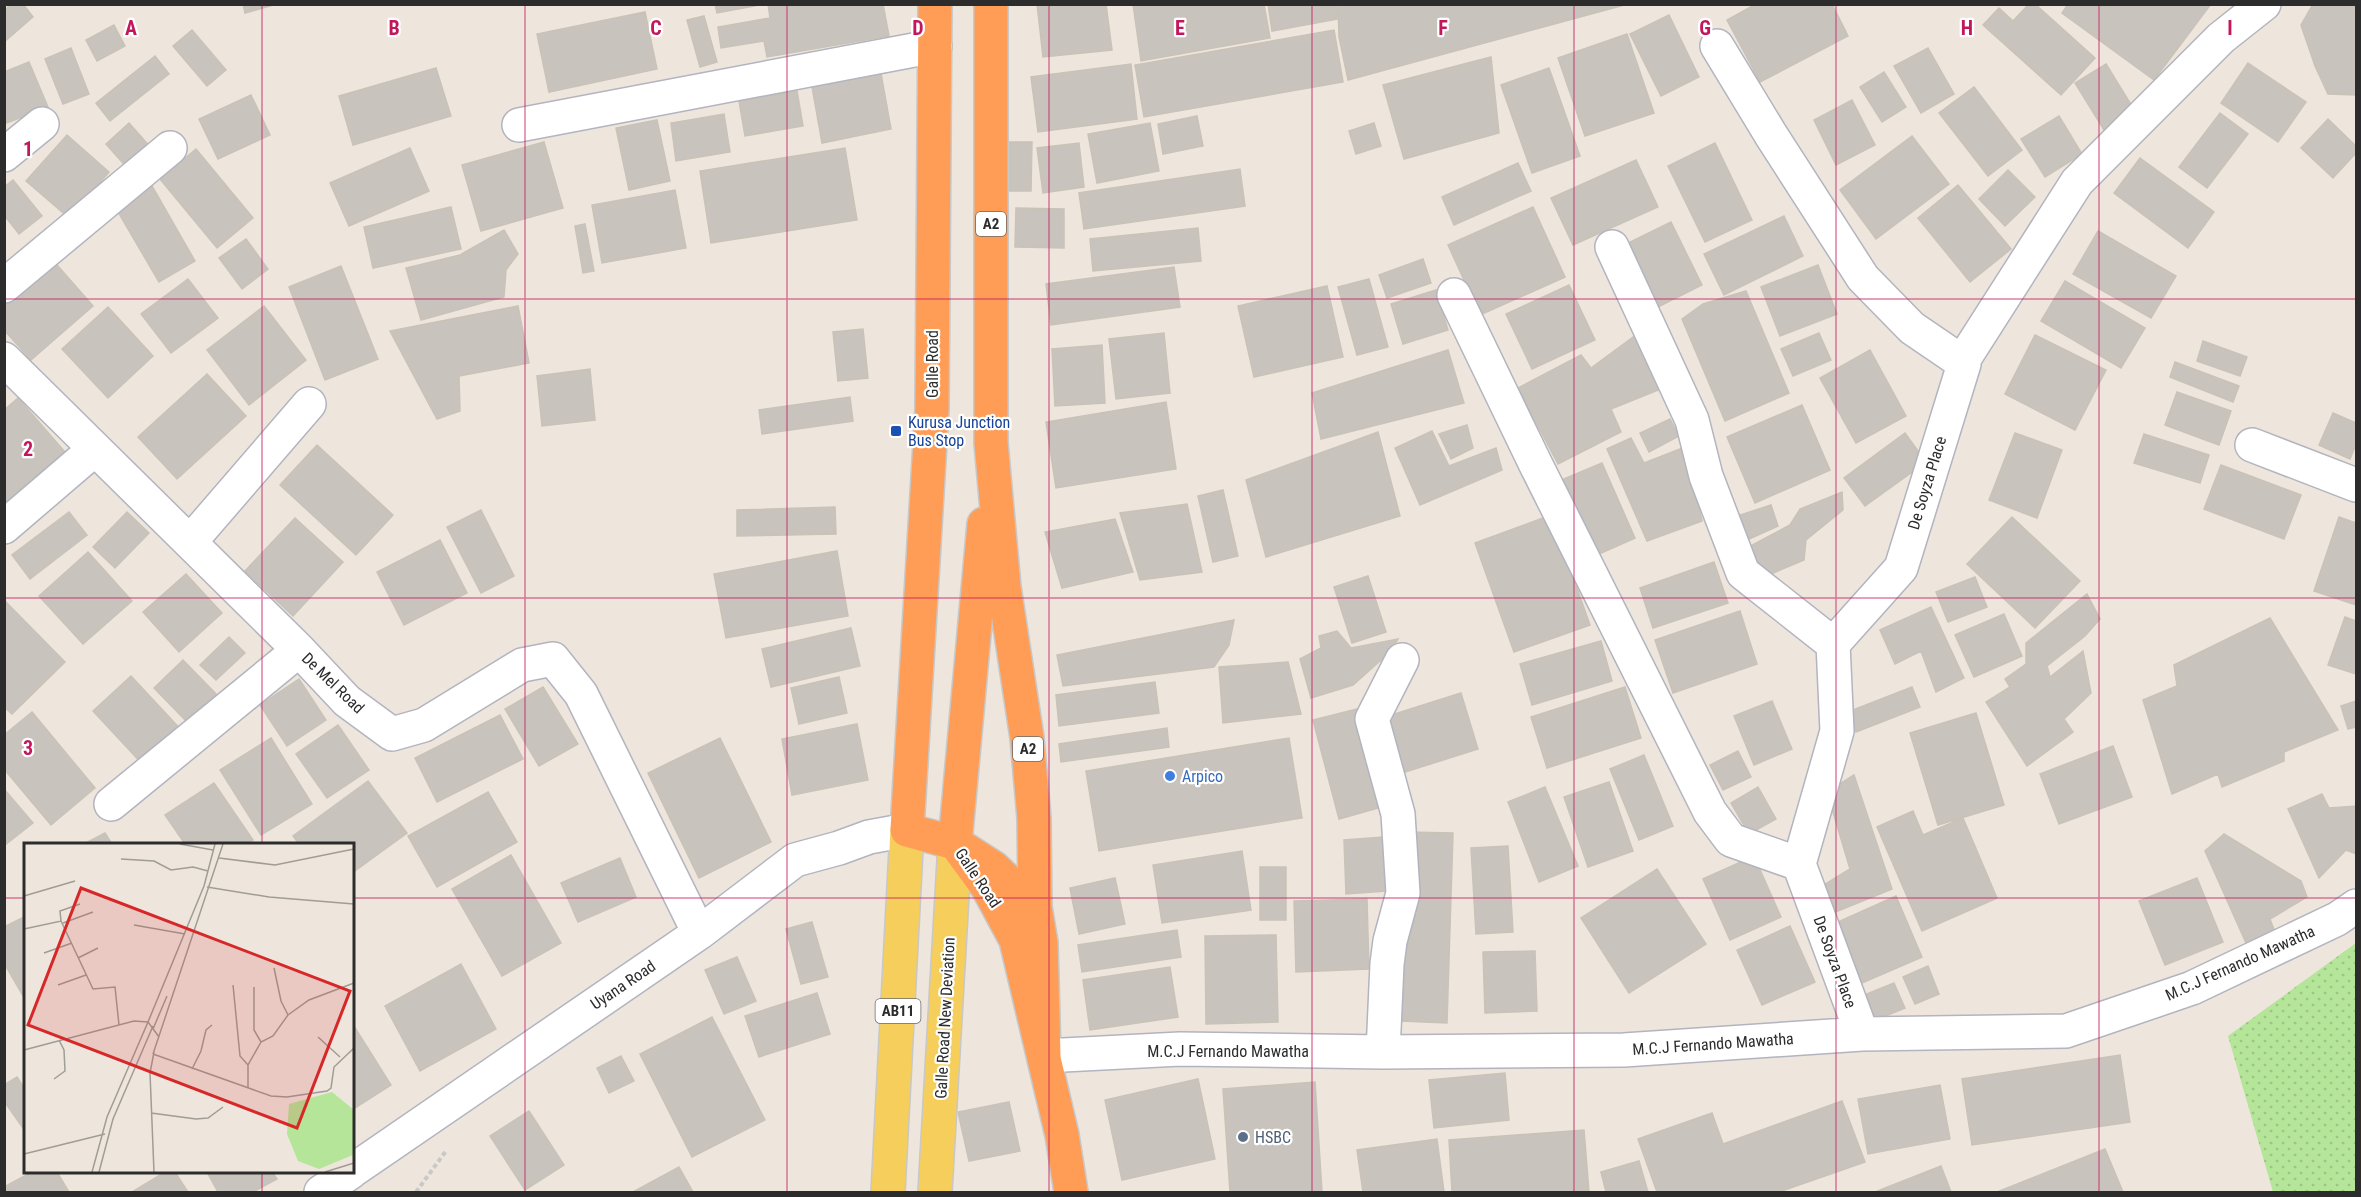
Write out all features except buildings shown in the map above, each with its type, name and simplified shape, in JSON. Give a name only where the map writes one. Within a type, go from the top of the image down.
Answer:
[{"type":"highway","name":"Galle Road","points":[[907,830],[932,409],[935,4]]},
{"type":"highway","name":"Galle Road","points":[[991,4],[991,443],[955,843],[988,888],[1016,940],[1062,1135],[1071,1192]]},
{"type":"highway","name":"Galle Road","points":[[991,443],[1004,587],[1028,738],[1034,818],[1035,907],[1041,943],[1044,1056]]},
{"type":"highway","points":[[907,830],[955,843],[994,868],[1035,907]]},
{"type":"main road","name":"AB11","points":[[888,1192],[907,830]]},
{"type":"main road","name":"Galle Road New Deviation","points":[[935,1192],[955,843]]},
{"type":"street","name":"De Soyza Place","points":[[1833,644],[1901,568],[1964,364],[1962,362],[2077,182],[2221,38],[2264,4]]},
{"type":"street","points":[[1717,45],[1771,135],[1863,278],[1912,328],[1962,362]]},
{"type":"street","points":[[519,124],[934,46]]},
{"type":"street","points":[[4,155],[42,124]]},
{"type":"street","points":[[4,286],[170,148]]},
{"type":"street","points":[[1454,295],[1536,465],[1710,812],[1731,840],[1799,864],[1837,731],[1833,644],[1743,573],[1706,476],[1692,420],[1612,246]]},
{"type":"street","name":"De Mel Road","points":[[4,359],[347,701],[392,734],[424,725],[522,665],[553,659],[581,694],[699,933]]},
{"type":"street","points":[[190,542],[309,404]]},
{"type":"street","points":[[2252,445],[2356,485]]},
{"type":"street","points":[[4,527],[95,448]]},
{"type":"street","points":[[111,804],[298,650]]},
{"type":"street","points":[[1383,1052],[1387,964],[1390,941],[1403,893],[1398,814],[1372,719],[1402,660]]},
{"type":"street","name":"Uyana Road","points":[[354,1170],[699,933],[795,860],[869,837],[907,830]]},
{"type":"street","name":"De Soyza Place","points":[[1799,864],[1862,1034]]},
{"type":"street","name":"M.C.J Fernando Mawatha","points":[[1044,1056],[1180,1049],[1383,1052],[1624,1050],[1862,1034],[2066,1031],[2192,988],[2337,919],[2356,906]]},
{"type":"street","name":"Uyana Road","points":[[321,1192],[349,1173]]},
{"type":"green space","points":[[2356,943],[2356,1192],[2273,1192],[2228,1036]]},
{"type":"place","name":"Kurusa Junction Bus Stop","points":[[896,431]]},
{"type":"place","name":"Arpico","points":[[1170,776]]},
{"type":"place","name":"HSBC","points":[[1243,1137]]}]
